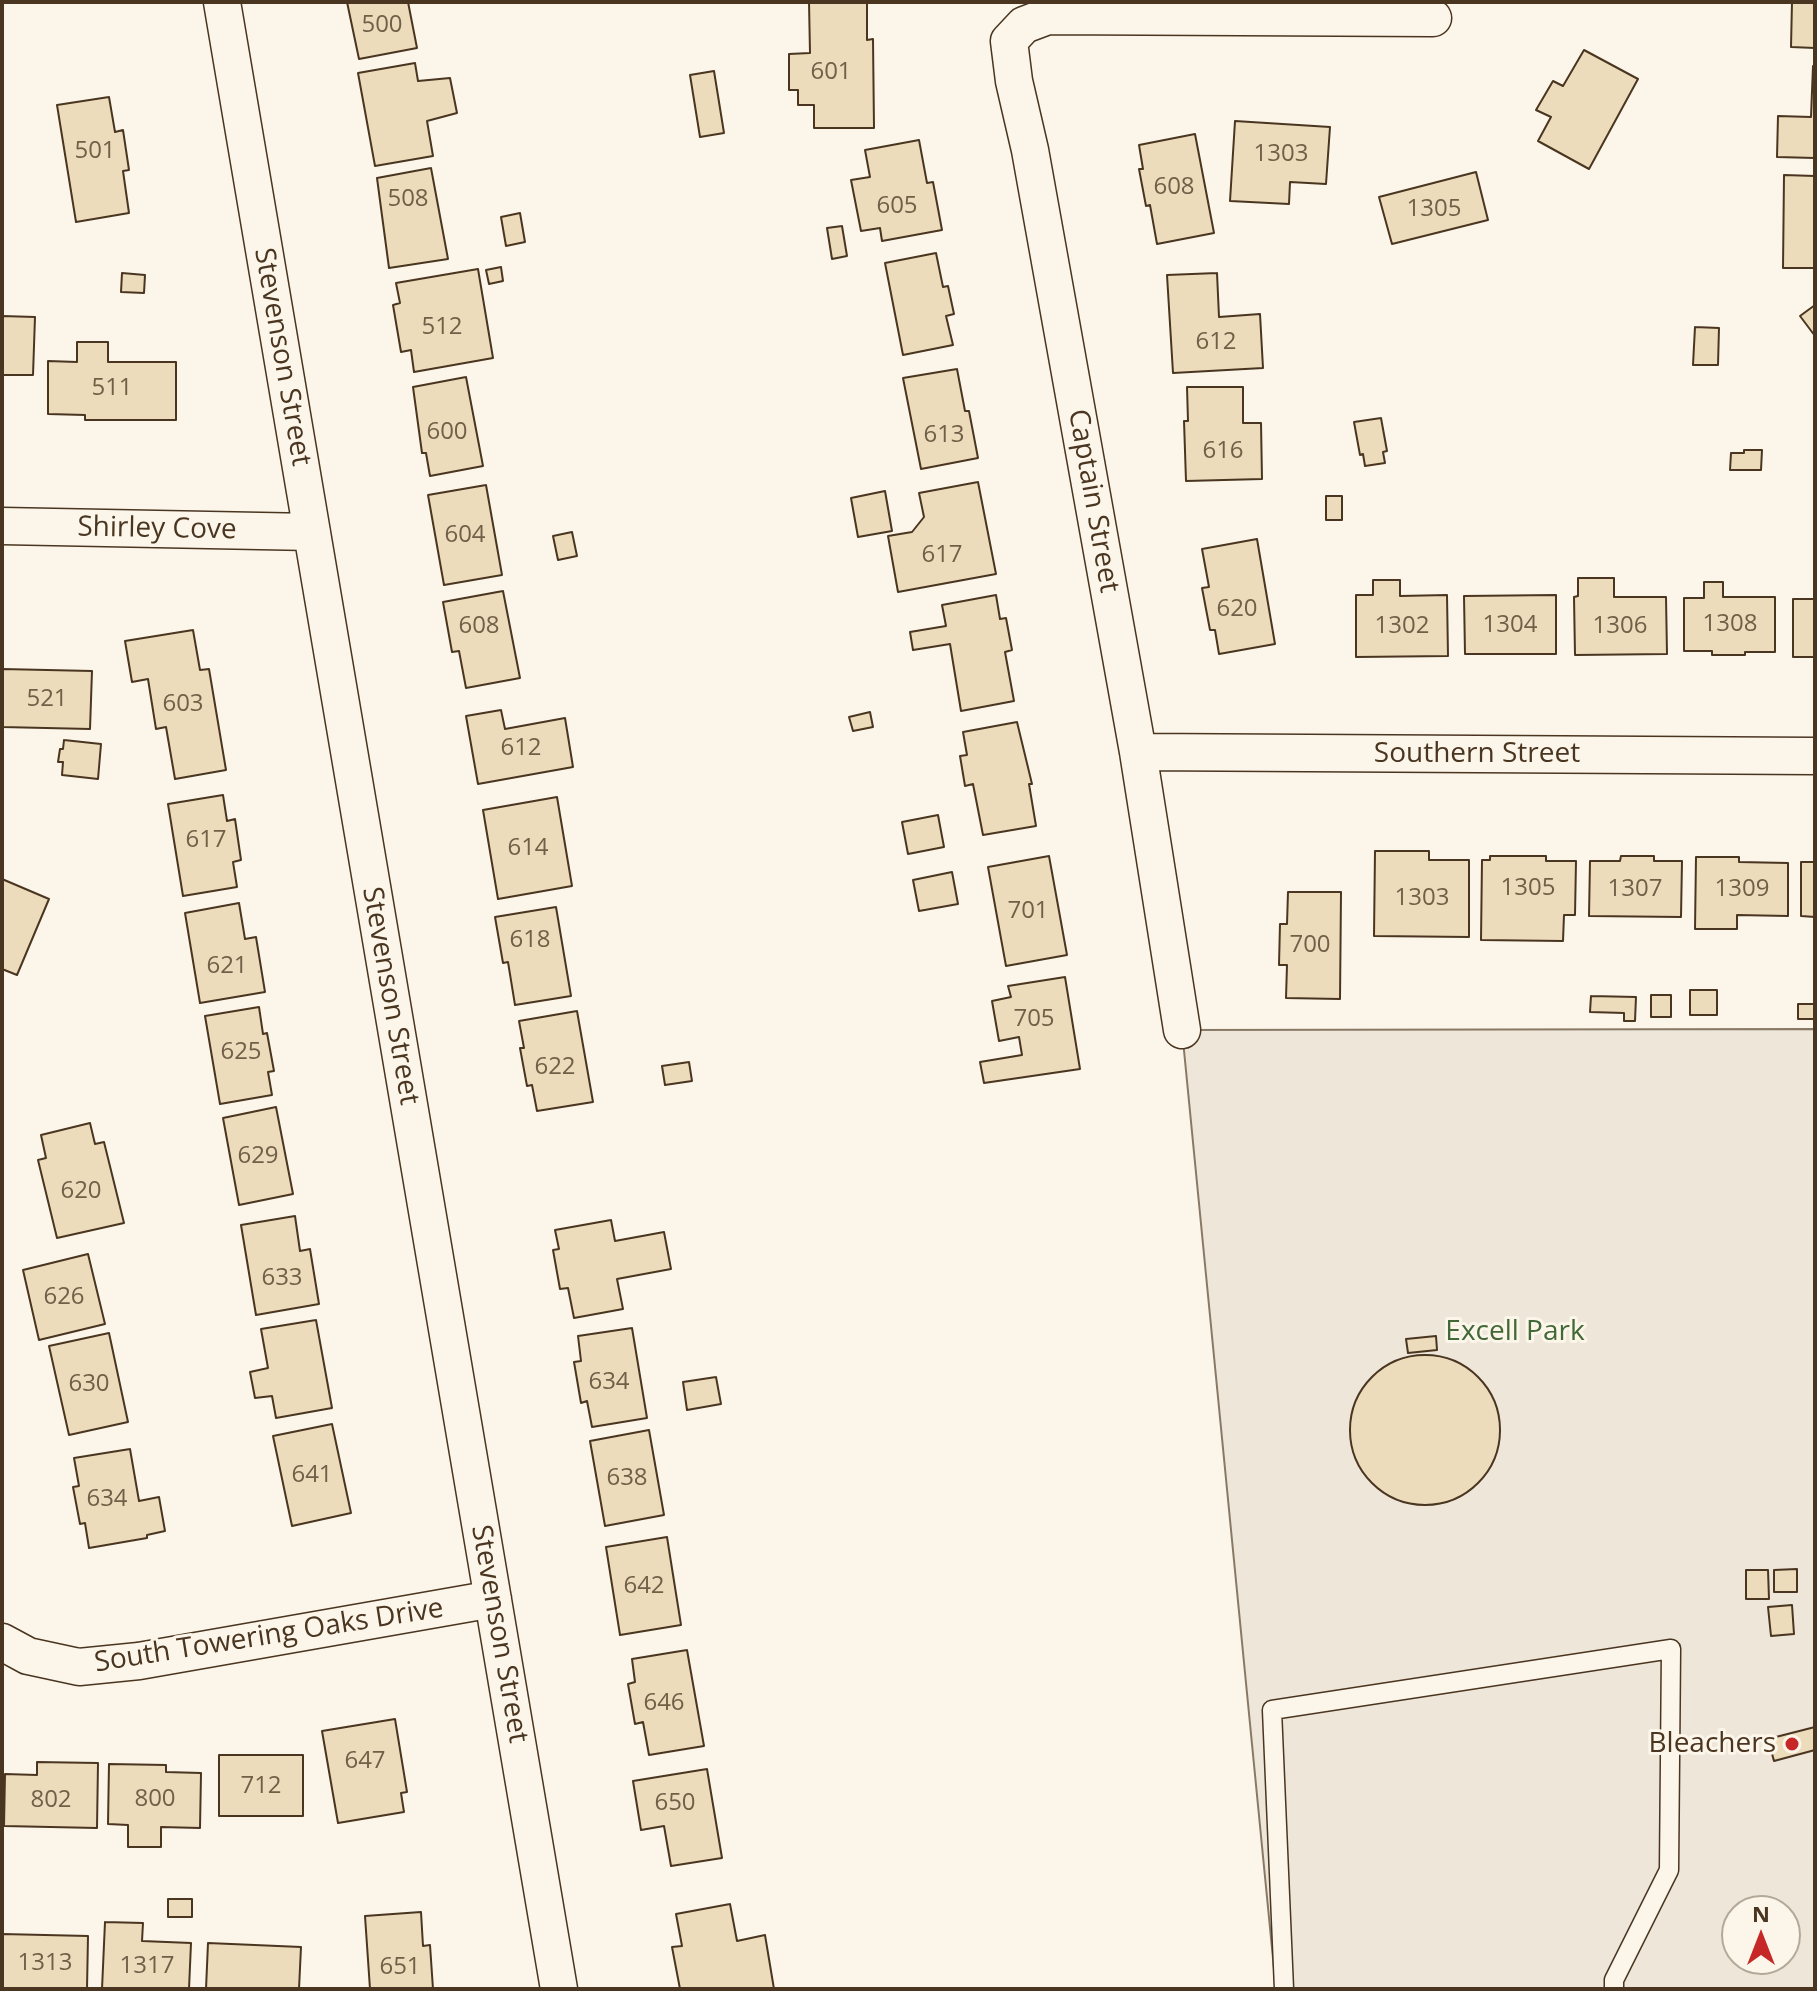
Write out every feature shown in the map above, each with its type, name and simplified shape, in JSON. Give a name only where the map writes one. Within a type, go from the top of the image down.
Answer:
[{"type":"street","name":"Stevenson Street","points":[[222,2],[559,1989]]},
{"type":"street","name":"Captain Street","points":[[1182,1030],[1138,752],[1009,41],[1024,25],[1048,16],[1433,18]]},
{"type":"street","name":"Shirley Cove","points":[[2,526],[312,532]]},
{"type":"street","name":"Southern Street","points":[[1138,752],[1815,756]]},
{"type":"street","name":"South Towering Oaks Drive","points":[[2,1642],[28,1656],[79,1667],[139,1661],[493,1599]]},
{"type":"lane","points":[[1284,1989],[1272,1710],[1671,1649],[1669,1870],[1614,1980],[1614,1989]]},
{"type":"green space","name":"Excell Park","points":[[1815,1029],[1815,1989],[1276,1989],[1182,1030]]},
{"type":"building","points":[[347,2],[408,2],[417,48],[359,59]]},
{"type":"building","points":[[809,2],[867,2],[867,40],[873,39],[874,128],[814,128],[814,105],[798,105],[798,90],[789,90],[789,54],[810,53]]},
{"type":"building","points":[[1792,2],[1815,2],[1815,48],[1791,47]]},
{"type":"building","points":[[1584,50],[1638,79],[1589,169],[1538,141],[1551,117],[1536,110],[1553,81],[1563,86]]},
{"type":"building","points":[[415,63],[418,81],[450,78],[457,113],[427,121],[433,156],[375,166],[358,73]]},
{"type":"building","points":[[1813,66],[1815,158],[1777,157],[1778,116],[1811,117]]},
{"type":"building","points":[[714,71],[724,133],[700,137],[690,75]]},
{"type":"building","points":[[109,97],[115,132],[123,130],[129,170],[123,171],[129,213],[76,222],[57,105]]},
{"type":"building","points":[[1235,121],[1330,127],[1326,184],[1290,182],[1289,204],[1230,201]]},
{"type":"building","points":[[1195,134],[1214,233],[1157,244],[1139,169],[1143,169],[1139,145]]},
{"type":"building","points":[[919,140],[927,183],[933,182],[942,230],[882,241],[880,228],[861,231],[851,180],[870,177],[865,150]]},
{"type":"building","points":[[431,168],[448,259],[389,268],[377,178]]},
{"type":"building","points":[[1476,172],[1488,220],[1392,244],[1379,197]]},
{"type":"building","points":[[1784,175],[1815,176],[1815,268],[1783,268]]},
{"type":"building","points":[[520,213],[525,242],[506,246],[501,217]]},
{"type":"building","points":[[842,226],[847,256],[832,259],[827,228]]},
{"type":"building","points":[[936,253],[943,287],[948,286],[954,314],[946,316],[953,345],[903,355],[885,263]]},
{"type":"building","points":[[501,267],[503,281],[489,284],[486,270]]},
{"type":"building","points":[[478,269],[493,358],[414,372],[411,350],[401,352],[393,305],[400,303],[396,283]]},
{"type":"building","points":[[122,273],[145,275],[144,293],[121,292]]},
{"type":"building","points":[[1217,273],[1219,317],[1260,314],[1263,368],[1173,373],[1167,275]]},
{"type":"building","points":[[1815,305],[1815,336],[1800,316]]},
{"type":"building","points":[[2,316],[35,317],[33,375],[2,375]]},
{"type":"building","points":[[1695,327],[1719,328],[1718,365],[1693,365]]},
{"type":"building","points":[[77,342],[108,342],[108,362],[176,362],[176,420],[85,420],[85,415],[48,414],[48,361],[77,362]]},
{"type":"building","points":[[957,369],[978,458],[921,469],[903,378]]},
{"type":"building","points":[[466,377],[483,466],[430,476],[426,453],[422,453],[413,387]]},
{"type":"building","points":[[1187,387],[1243,387],[1243,423],[1261,423],[1262,479],[1186,481],[1184,421],[1188,421]]},
{"type":"building","points":[[1381,418],[1387,451],[1383,452],[1385,463],[1365,466],[1354,422]]},
{"type":"building","points":[[1744,450],[1762,450],[1761,470],[1730,470],[1731,453],[1744,453]]},
{"type":"building","points":[[978,482],[996,574],[898,592],[888,536],[912,532],[924,517],[919,493]]},
{"type":"building","points":[[486,485],[502,575],[444,585],[428,495]]},
{"type":"building","points":[[885,491],[892,531],[858,537],[851,498]]},
{"type":"building","points":[[1326,496],[1342,496],[1342,520],[1326,520]]},
{"type":"building","points":[[572,532],[577,556],[558,560],[553,536]]},
{"type":"building","points":[[1257,539],[1275,644],[1219,654],[1215,630],[1210,630],[1202,588],[1209,587],[1202,549]]},
{"type":"building","points":[[1578,578],[1614,578],[1614,597],[1666,597],[1667,654],[1575,655],[1574,597],[1578,596]]},
{"type":"building","points":[[1373,580],[1400,580],[1400,596],[1447,595],[1448,656],[1356,657],[1356,595],[1373,595]]},
{"type":"building","points":[[1704,582],[1723,582],[1723,597],[1775,597],[1775,652],[1712,655],[1712,651],[1684,651],[1684,598],[1704,598]]},
{"type":"building","points":[[503,591],[520,678],[466,688],[459,651],[452,652],[443,602]]},
{"type":"building","points":[[996,595],[1000,619],[1006,618],[1012,650],[1005,652],[1014,701],[961,711],[950,644],[913,650],[910,632],[946,626],[942,605]]},
{"type":"building","points":[[1556,595],[1556,654],[1465,654],[1464,596]]},
{"type":"building","points":[[1793,599],[1815,599],[1815,657],[1793,657]]},
{"type":"building","points":[[193,630],[200,670],[209,669],[226,770],[175,779],[166,727],[156,729],[148,679],[132,682],[125,641]]},
{"type":"building","points":[[2,669],[92,671],[90,729],[2,727]]},
{"type":"building","points":[[501,710],[505,729],[565,718],[573,767],[478,784],[466,716]]},
{"type":"building","points":[[870,712],[873,727],[853,731],[849,717]]},
{"type":"building","points":[[1017,722],[1032,784],[1029,784],[1036,826],[983,835],[973,784],[965,786],[960,756],[967,755],[963,732]]},
{"type":"building","points":[[64,740],[101,744],[98,779],[62,775],[63,762],[58,762]]},
{"type":"building","points":[[223,795],[227,821],[235,819],[241,860],[233,862],[237,887],[183,896],[168,804]]},
{"type":"building","points":[[557,797],[572,886],[498,899],[483,810]]},
{"type":"building","points":[[938,815],[944,847],[908,854],[902,822]]},
{"type":"building","points":[[1375,851],[1429,851],[1429,860],[1469,860],[1469,937],[1374,936]]},
{"type":"building","points":[[1049,856],[1067,955],[1006,966],[988,867]]},
{"type":"building","points":[[1490,856],[1546,856],[1546,861],[1576,861],[1575,915],[1564,915],[1563,941],[1481,940],[1482,860],[1490,860]]},
{"type":"building","points":[[1621,856],[1654,856],[1654,861],[1682,861],[1681,917],[1589,916],[1590,861],[1620,861]]},
{"type":"building","points":[[1696,857],[1739,857],[1739,862],[1788,863],[1788,916],[1737,915],[1737,929],[1695,929]]},
{"type":"building","points":[[1801,862],[1815,862],[1815,917],[1801,916]]},
{"type":"building","points":[[952,872],[958,904],[919,911],[913,880]]},
{"type":"building","points":[[2,879],[49,899],[17,975],[2,969]]},
{"type":"building","points":[[1288,892],[1341,892],[1340,999],[1286,998],[1287,965],[1279,965],[1280,924],[1287,924]]},
{"type":"building","points":[[239,903],[245,939],[256,937],[265,992],[200,1003],[185,913]]},
{"type":"building","points":[[556,907],[571,996],[515,1005],[508,962],[503,963],[495,917]]},
{"type":"building","points":[[1065,977],[1080,1069],[984,1083],[980,1062],[1022,1055],[1019,1037],[999,1041],[992,1001],[1011,997],[1008,986]]},
{"type":"building","points":[[1690,990],[1717,990],[1717,1015],[1690,1015]]},
{"type":"building","points":[[1651,995],[1671,995],[1671,1017],[1651,1017]]},
{"type":"building","points":[[1591,996],[1636,997],[1635,1021],[1624,1021],[1624,1013],[1590,1012]]},
{"type":"building","points":[[1798,1004],[1815,1004],[1815,1019],[1798,1019]]},
{"type":"building","points":[[259,1007],[274,1071],[268,1072],[272,1095],[220,1104],[205,1016]]},
{"type":"building","points":[[577,1011],[593,1102],[537,1111],[532,1085],[527,1086],[519,1021]]},
{"type":"building","points":[[689,1062],[692,1081],[665,1085],[662,1066]]},
{"type":"building","points":[[276,1107],[293,1194],[239,1205],[223,1118]]},
{"type":"building","points":[[90,1123],[95,1144],[104,1142],[124,1223],[57,1238],[38,1160],[46,1158],[41,1135]]},
{"type":"building","points":[[295,1216],[300,1251],[310,1249],[319,1304],[256,1315],[241,1225]]},
{"type":"building","points":[[611,1220],[615,1241],[664,1232],[671,1269],[617,1279],[623,1309],[574,1318],[568,1288],[560,1289],[553,1250],[559,1249],[555,1230]]},
{"type":"building","points":[[88,1254],[105,1324],[39,1340],[23,1270]]},
{"type":"building","points":[[316,1320],[332,1408],[276,1418],[272,1396],[255,1398],[250,1372],[268,1368],[261,1329]]},
{"type":"building","points":[[632,1328],[647,1418],[592,1427],[587,1401],[581,1403],[574,1362],[581,1361],[578,1336]]},
{"type":"building","points":[[109,1333],[128,1422],[69,1435],[49,1346]]},
{"type":"building","points":[[1436,1336],[1437,1350],[1408,1353],[1406,1339]]},
{"type":"building","points":[[1425,1355],[1454,1361],[1478,1377],[1494,1401],[1500,1430],[1494,1459],[1478,1483],[1454,1499],[1425,1505],[1396,1499],[1372,1483],[1356,1459],[1350,1430],[1356,1401],[1372,1377],[1396,1361]]},
{"type":"building","points":[[716,1377],[721,1404],[687,1410],[683,1382]]},
{"type":"building","points":[[332,1424],[351,1513],[292,1526],[273,1436]]},
{"type":"building","points":[[649,1430],[664,1515],[605,1526],[590,1441]]},
{"type":"building","points":[[130,1449],[139,1501],[159,1497],[165,1531],[147,1535],[147,1538],[89,1548],[85,1523],[80,1524],[73,1487],[79,1486],[74,1458]]},
{"type":"building","points":[[667,1537],[681,1625],[620,1635],[606,1547]]},
{"type":"building","points":[[1797,1569],[1797,1592],[1774,1592],[1774,1570]]},
{"type":"building","points":[[1746,1570],[1768,1570],[1769,1599],[1746,1599]]},
{"type":"building","points":[[1792,1605],[1794,1634],[1771,1636],[1768,1607]]},
{"type":"building","points":[[687,1650],[704,1746],[649,1755],[643,1722],[635,1724],[628,1684],[635,1682],[632,1659]]},
{"type":"building","points":[[395,1719],[407,1792],[401,1793],[404,1812],[338,1823],[322,1731]]},
{"type":"building","name":"Bleachers","points":[[1815,1727],[1815,1750],[1774,1761],[1768,1739]]},
{"type":"building","points":[[219,1755],[303,1755],[303,1816],[219,1816]]},
{"type":"building","points":[[37,1762],[98,1763],[97,1828],[4,1826],[5,1774],[37,1775]]},
{"type":"building","points":[[109,1764],[166,1765],[166,1772],[201,1773],[200,1828],[161,1827],[161,1847],[128,1847],[128,1825],[108,1824]]},
{"type":"building","points":[[707,1769],[722,1858],[671,1866],[664,1826],[641,1830],[633,1781]]},
{"type":"building","points":[[168,1899],[192,1899],[192,1917],[168,1917]]},
{"type":"building","points":[[730,1904],[737,1941],[765,1935],[774,1989],[680,1989],[672,1947],[682,1946],[676,1914]]},
{"type":"building","points":[[421,1912],[423,1946],[430,1945],[433,1989],[370,1989],[365,1916]]},
{"type":"building","points":[[105,1922],[143,1923],[142,1941],[191,1943],[189,1989],[102,1989]]},
{"type":"building","points":[[2,1934],[88,1936],[87,1989],[2,1989]]},
{"type":"building","points":[[208,1943],[301,1947],[299,1989],[206,1989]]},
{"type":"place","name":"Bleachers","points":[[1792,1744]]}]
